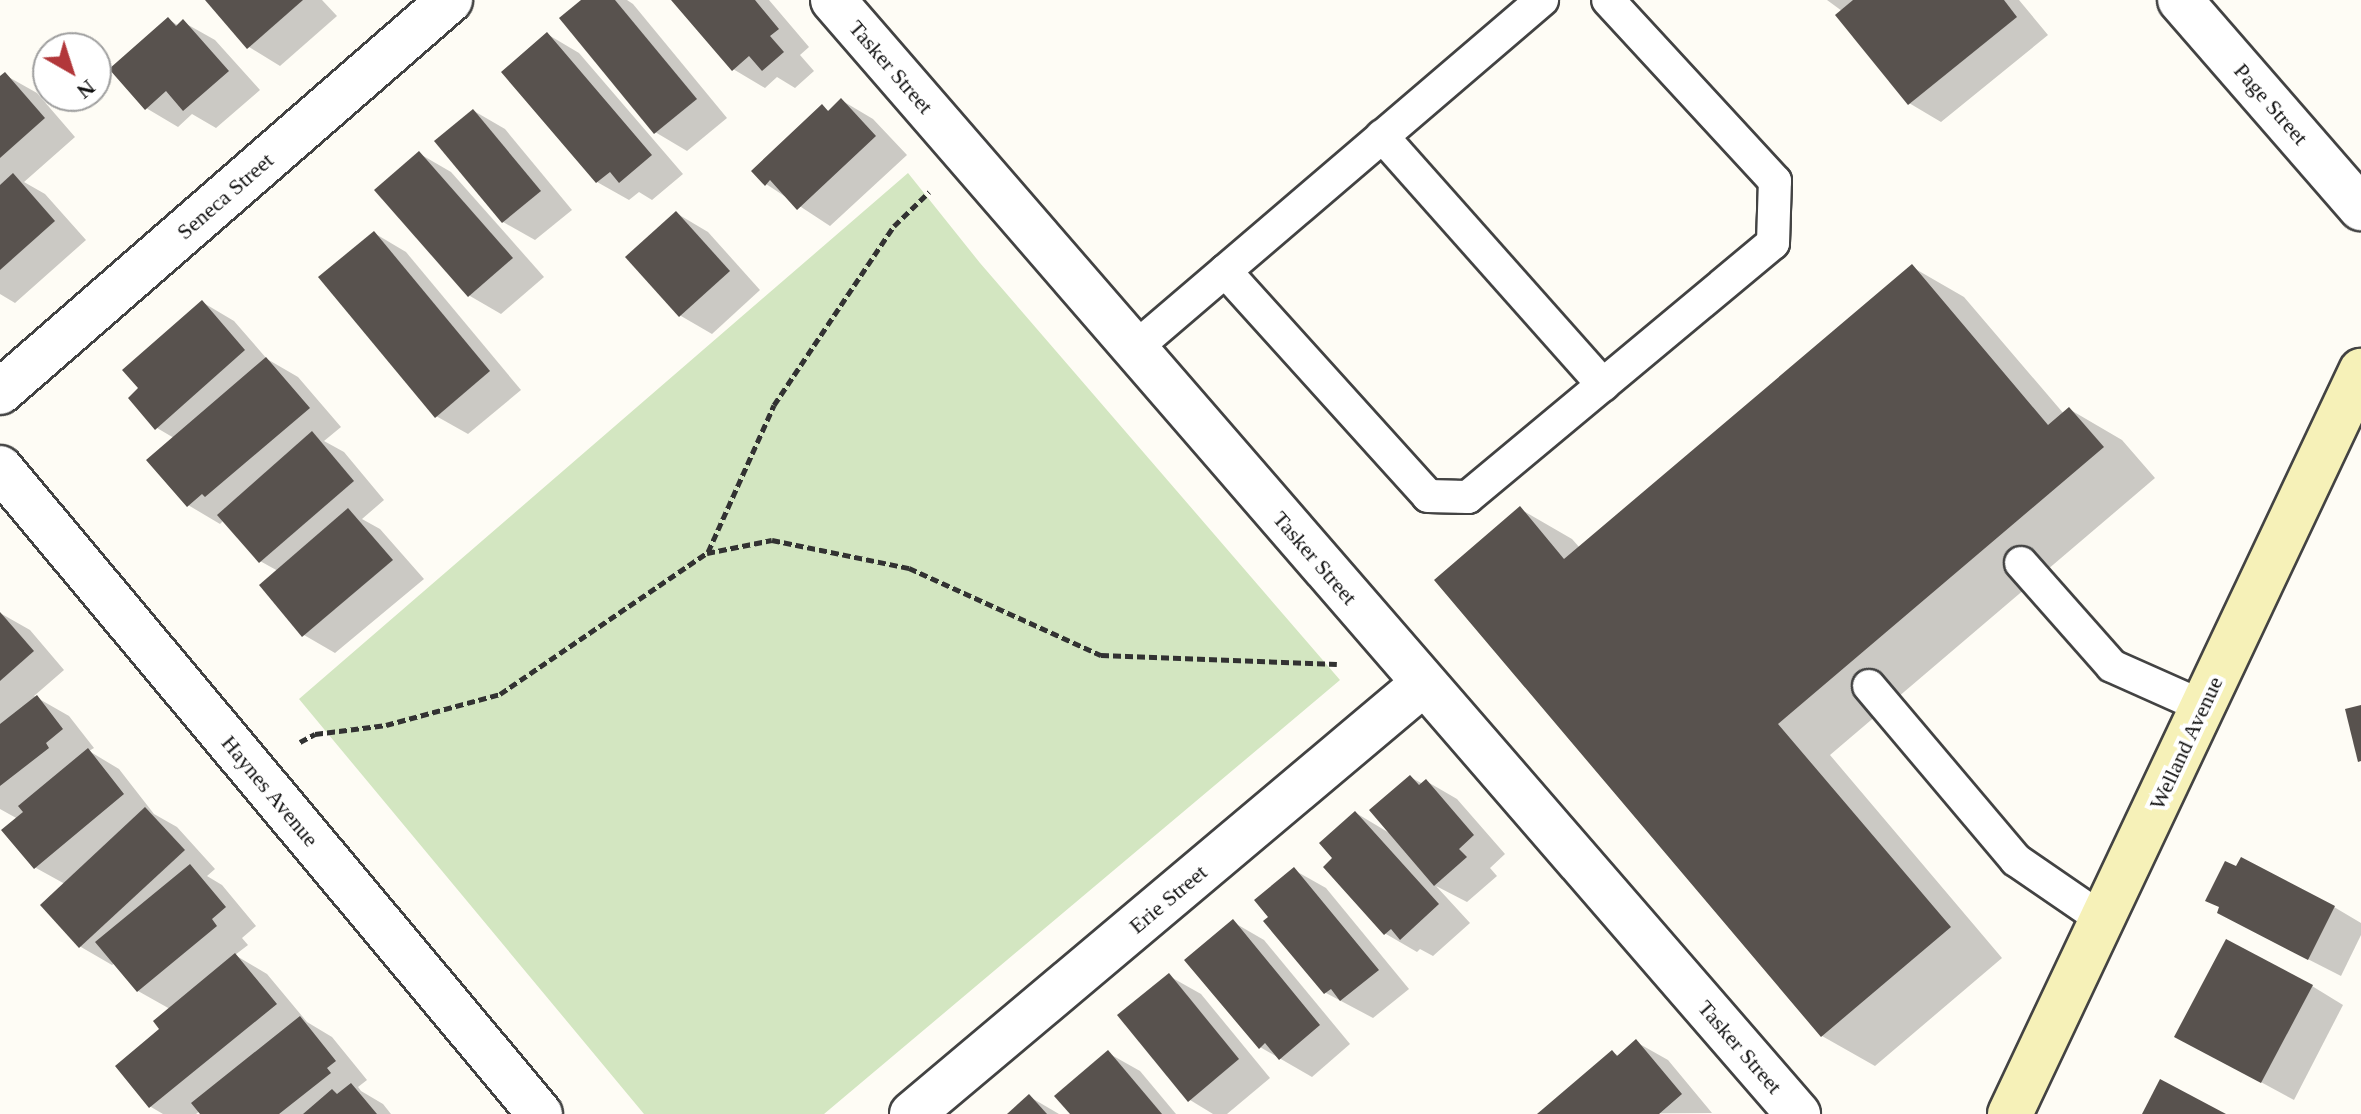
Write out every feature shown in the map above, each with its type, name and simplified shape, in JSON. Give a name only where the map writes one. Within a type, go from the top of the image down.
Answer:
[{"type":"main road","name":"Welland Avenue","points":[[2010,1114],[2361,371]]},
{"type":"street","name":"Seneca Street","points":[[0,392],[450,0]]},
{"type":"street","name":"Tasker Street","points":[[833,0],[1798,1114]]},
{"type":"street","name":"Page Street","points":[[2180,0],[2361,208]]},
{"type":"street","name":"Haynes Avenue","points":[[0,468],[540,1114]]},
{"type":"street","name":"Erie Street","points":[[912,1114],[1415,674]]},
{"type":"lane","points":[[1134,349],[1542,0]]},
{"type":"lane","points":[[1225,271],[1428,496],[1468,497],[1773,243],[1775,181],[1608,0]]},
{"type":"lane","points":[[1382,136],[1603,385]]},
{"type":"lane","points":[[2021,563],[2112,666],[2204,707]]},
{"type":"lane","points":[[1869,686],[2016,860],[2102,919]]},
{"type":"path","points":[[707,553],[774,405],[894,226],[967,154]]},
{"type":"path","points":[[250,767],[315,734],[386,725],[500,694],[707,553],[772,540],[909,568],[1101,655],[1415,674]]},
{"type":"green space","points":[[908,173],[980,263],[1340,680],[824,1114],[644,1114],[299,699]]},
{"type":"building","points":[[205,0],[303,0],[247,49]]},
{"type":"building","points":[[581,0],[615,0],[697,99],[654,134],[559,18]]},
{"type":"building","points":[[671,0],[755,0],[779,29],[770,36],[784,52],[762,71],[749,56],[732,71]]},
{"type":"building","points":[[1853,0],[2004,0],[2017,17],[1908,105],[1835,15]]},
{"type":"building","points":[[168,17],[176,26],[183,19],[229,71],[183,111],[166,91],[145,110],[112,72],[112,66]]},
{"type":"building","points":[[547,32],[652,155],[619,183],[610,172],[596,183],[501,72]]},
{"type":"building","points":[[5,72],[32,103],[32,112],[40,112],[45,118],[0,158],[0,76]]},
{"type":"building","points":[[841,98],[876,136],[797,210],[770,180],[765,186],[751,171],[822,104],[828,111]]},
{"type":"building","points":[[473,109],[541,191],[502,223],[434,141]]},
{"type":"building","points":[[419,151],[513,258],[468,297],[374,190]]},
{"type":"building","points":[[13,173],[55,221],[0,270],[0,185]]},
{"type":"building","points":[[676,211],[730,271],[679,317],[625,257]]},
{"type":"building","points":[[374,231],[490,371],[435,418],[318,277]]},
{"type":"building","points":[[1912,264],[2048,425],[2069,407],[2104,447],[1778,724],[1951,927],[1821,1037],[1434,580],[1520,506],[1564,559]]},
{"type":"building","points":[[202,300],[245,350],[155,430],[128,398],[138,388],[122,370]]},
{"type":"building","points":[[266,357],[310,408],[205,497],[202,494],[187,507],[146,460]]},
{"type":"building","points":[[312,431],[354,481],[259,563],[217,515]]},
{"type":"building","points":[[348,508],[393,560],[302,637],[259,585]]},
{"type":"building","points":[[0,612],[34,651],[0,681]]},
{"type":"building","points":[[37,695],[63,729],[46,743],[49,748],[0,786],[0,724]]},
{"type":"building","points":[[2361,705],[2361,761],[2358,762],[2345,709]]},
{"type":"building","points":[[88,748],[124,794],[34,869],[1,830],[23,812],[18,806]]},
{"type":"building","points":[[1410,775],[1419,785],[1426,779],[1474,835],[1459,849],[1467,857],[1434,886],[1369,810]]},
{"type":"building","points":[[145,807],[185,850],[79,948],[40,905]]},
{"type":"building","points":[[1355,811],[1439,904],[1400,940],[1391,929],[1384,935],[1323,867],[1332,858],[1319,843]]},
{"type":"building","points":[[2241,857],[2335,906],[2308,960],[2217,913],[2219,907],[2205,901],[2225,861],[2236,866]]},
{"type":"building","points":[[190,864],[226,907],[212,919],[217,926],[137,992],[95,942]]},
{"type":"building","points":[[1294,867],[1379,970],[1340,1001],[1331,989],[1324,994],[1263,921],[1268,917],[1254,900]]},
{"type":"building","points":[[1233,919],[1320,1025],[1279,1060],[1265,1043],[1259,1049],[1184,960]]},
{"type":"building","points":[[2226,939],[2313,985],[2261,1083],[2174,1037]]},
{"type":"building","points":[[235,953],[277,1004],[149,1108],[115,1066],[159,1029],[153,1021]]},
{"type":"building","points":[[1169,973],[1239,1059],[1188,1102],[1117,1015]]},
{"type":"building","points":[[300,1016],[336,1061],[327,1068],[331,1073],[279,1114],[200,1114],[191,1103]]},
{"type":"building","points":[[1636,1039],[1682,1094],[1659,1114],[1537,1114],[1612,1050],[1617,1056]]},
{"type":"building","points":[[1108,1050],[1162,1114],[1070,1114],[1054,1096]]},
{"type":"building","points":[[2160,1079],[2226,1114],[2142,1114]]},
{"type":"building","points":[[351,1083],[377,1114],[303,1114],[332,1089],[337,1094]]},
{"type":"building","points":[[1029,1094],[1047,1114],[1007,1114]]}]
